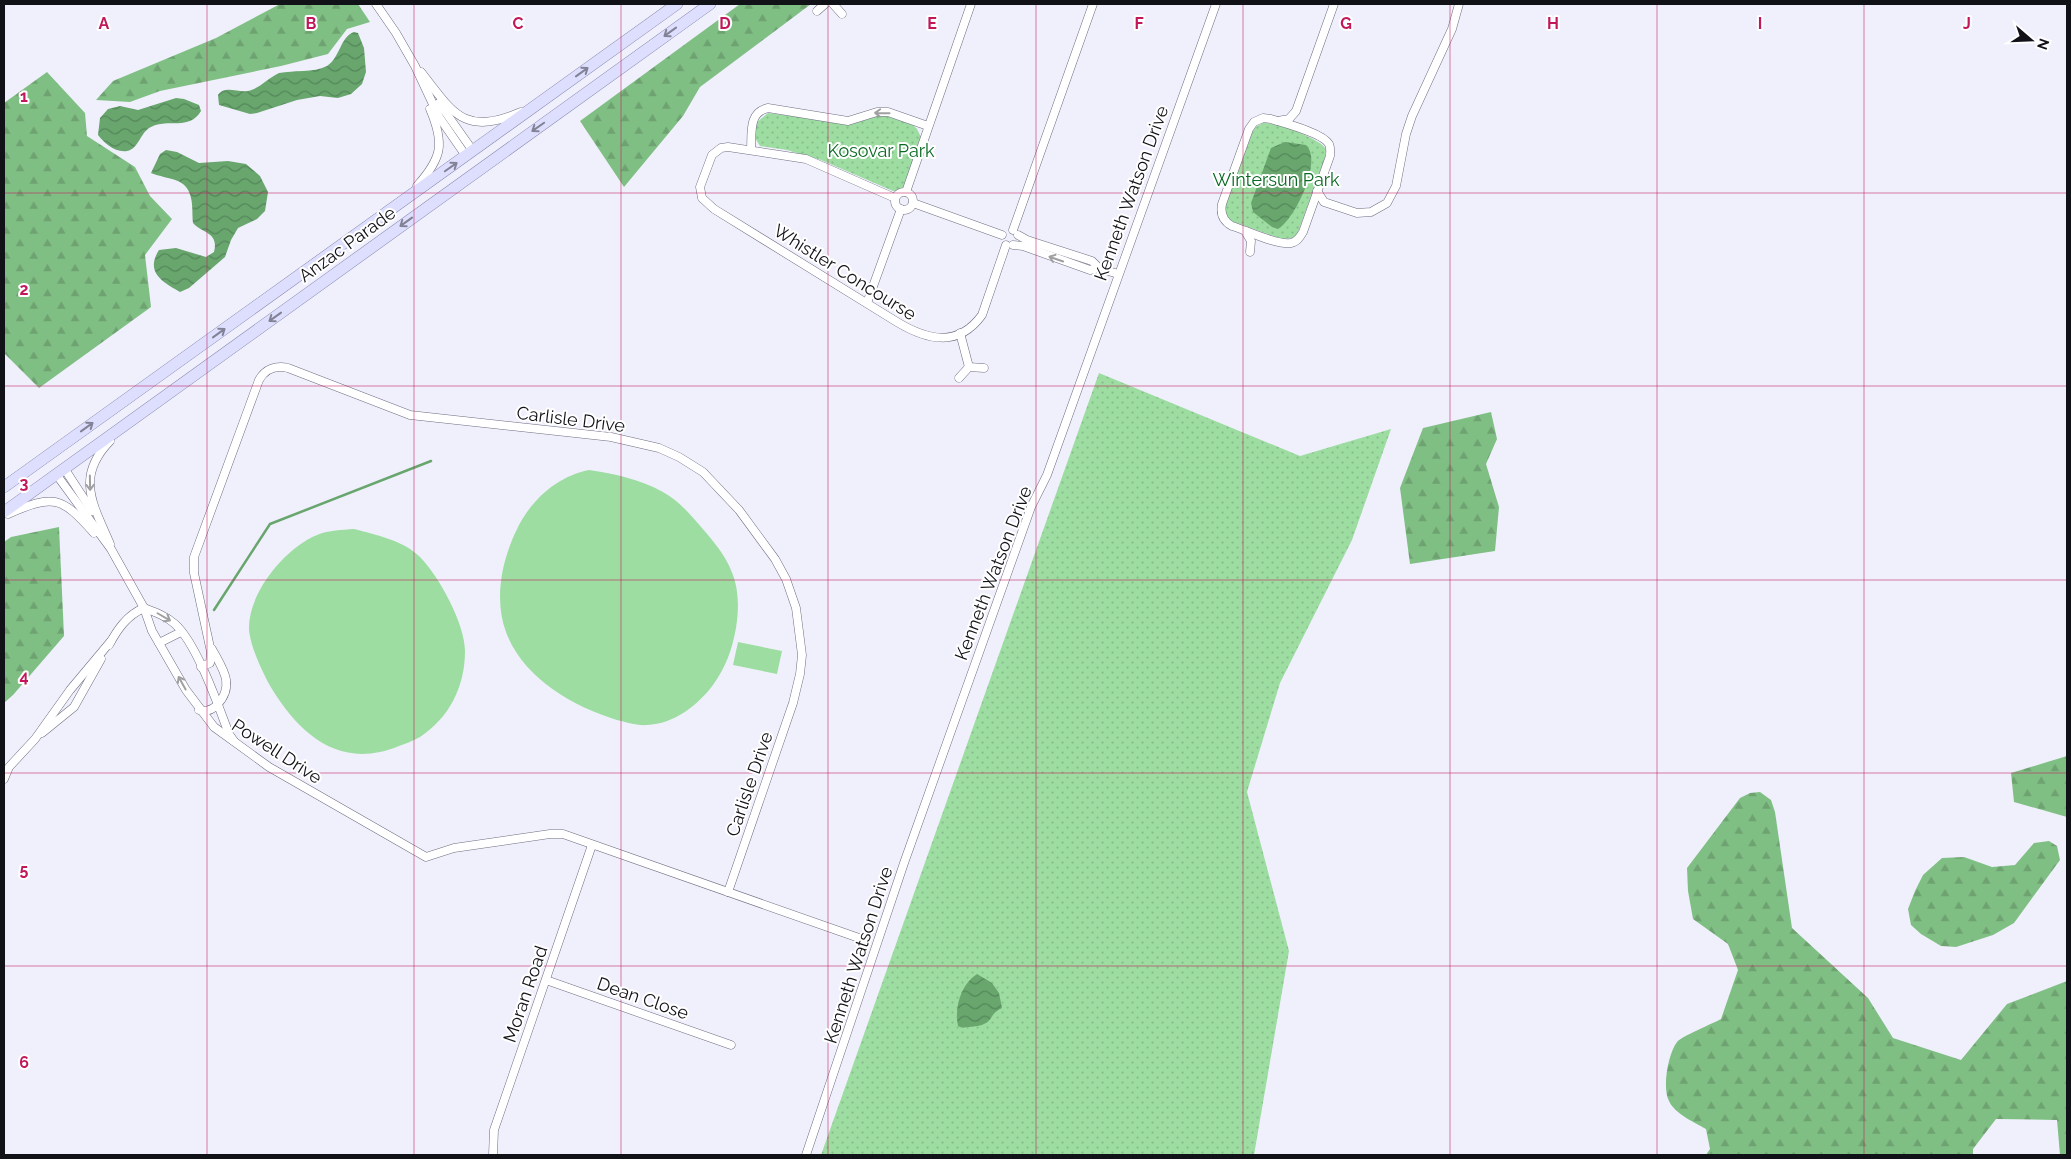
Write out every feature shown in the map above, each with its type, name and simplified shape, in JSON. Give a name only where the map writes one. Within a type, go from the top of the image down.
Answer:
[{"type":"main road","name":"Anzac Parade","points":[[4,487],[677,4]]},
{"type":"main road","name":"Anzac Parade","points":[[4,512],[710,4]]},
{"type":"main road","points":[[470,154],[480,168]]},
{"type":"main road","points":[[47,456],[60,471]]},
{"type":"street","points":[[376,4],[470,154]]},
{"type":"street","points":[[817,12],[825,4]]},
{"type":"street","points":[[833,4],[842,14]]},
{"type":"street","points":[[906,192],[971,4]]},
{"type":"street","points":[[1010,245],[1018,240],[1015,232],[1093,4]]},
{"type":"street","name":"Kenneth Watson Drive","points":[[806,1155],[904,864],[1030,507],[1048,475],[1215,4]]},
{"type":"street","points":[[1302,130],[1296,124],[1296,111],[1334,4]]},
{"type":"street","points":[[1317,191],[1322,200],[1328,204],[1354,213],[1364,213],[1382,207],[1391,198],[1396,186],[1406,134],[1412,116],[1452,29],[1459,4]]},
{"type":"street","points":[[412,62],[450,109],[469,120],[479,123],[492,122],[536,105]]},
{"type":"street","points":[[406,199],[433,167],[440,143],[437,126],[412,62]]},
{"type":"street","points":[[895,198],[814,162],[751,150],[753,119],[759,111],[768,108],[848,121],[877,112],[888,112],[928,126]]},
{"type":"street","points":[[1278,122],[1289,119],[1296,111]]},
{"type":"street","points":[[1262,118],[1278,122],[1325,139],[1330,148],[1330,156],[1302,232],[1295,242],[1285,244],[1229,224],[1223,218],[1221,211],[1251,125],[1262,118]]},
{"type":"street","name":"Whistler Concourse","points":[[751,150],[725,147],[714,152],[709,160],[700,187],[701,195],[706,203],[915,333],[937,338],[948,338],[971,327],[982,315],[1010,245]]},
{"type":"street","points":[[900,192],[906,192],[911,195],[913,203],[907,209],[901,209],[896,205],[895,198],[900,192]]},
{"type":"street","points":[[913,203],[1002,235]]},
{"type":"street","points":[[1310,211],[1318,205],[1328,204]]},
{"type":"street","points":[[867,303],[901,209]]},
{"type":"street","points":[[1243,229],[1250,237],[1250,252],[1258,243],[1269,239]]},
{"type":"street","points":[[1002,235],[1007,230],[1015,232],[1027,240],[1092,261],[1099,268],[1118,274]]},
{"type":"street","points":[[1002,235],[1003,241],[1010,245],[1023,246],[1088,270],[1099,268]]},
{"type":"street","points":[[960,333],[969,367]]},
{"type":"street","name":"Carlisle Drive","points":[[201,667],[208,665],[210,662],[210,644],[194,573],[194,557],[259,380],[269,369],[282,367],[291,369],[410,415],[611,437],[652,446],[674,454],[703,472],[721,490],[739,510],[774,559],[793,599],[801,643],[801,668],[793,703],[728,892]]},
{"type":"street","points":[[969,367],[984,368]]},
{"type":"street","points":[[959,378],[969,367]]},
{"type":"street","points":[[118,562],[92,501],[89,477],[92,464],[98,455],[136,417]]},
{"type":"street","name":"Powell Drive","points":[[60,471],[89,506],[110,549],[144,608],[150,626],[186,690],[199,710],[219,732],[269,767],[426,858],[461,847],[550,834],[562,834],[592,845]]},
{"type":"street","points":[[4,516],[37,502],[65,505],[78,514],[118,562]]},
{"type":"street","points":[[4,779],[9,767],[35,739],[70,690],[128,619],[144,608],[167,618],[182,632],[201,667],[229,734],[237,744]]},
{"type":"street","points":[[159,643],[182,632]]},
{"type":"street","points":[[35,739],[74,708],[111,641]]},
{"type":"street","name":"Carlisle Drive","points":[[210,644],[223,668],[227,680],[225,692],[217,704]]},
{"type":"street","points":[[199,710],[208,711],[217,704]]},
{"type":"street","points":[[592,845],[859,938]]},
{"type":"street","name":"Moran Road","points":[[493,1155],[494,1130],[592,845]]},
{"type":"street","name":"Dean Close","points":[[546,980],[731,1045]]},
{"type":"green space","points":[[280,4],[358,4],[370,22],[347,29],[328,54],[281,66],[160,91],[130,102],[96,100],[113,81],[216,38]]},
{"type":"green space","points":[[740,4],[811,4],[700,87],[683,116],[624,187],[580,121]]},
{"type":"green space","points":[[47,72],[85,113],[87,136],[135,167],[150,196],[172,219],[145,255],[151,307],[39,388],[4,353],[4,103]]},
{"type":"green space","name":"Kosovar Park","points":[[768,113],[839,122],[886,116],[913,125],[921,137],[904,186],[897,191],[893,191],[821,160],[787,150],[760,146],[755,138],[756,123]]},
{"type":"green space","name":"Wintersun Park","points":[[1263,123],[1277,125],[1296,132],[1315,140],[1326,149],[1325,158],[1297,235],[1293,238],[1282,239],[1231,221],[1226,214],[1225,206],[1253,131]]},
{"type":"green space","points":[[1099,373],[1300,456],[1391,429],[1352,540],[1280,683],[1247,792],[1289,951],[1254,1155],[821,1155]]},
{"type":"green space","points":[[1491,412],[1497,439],[1486,464],[1499,507],[1495,551],[1410,564],[1400,488],[1423,428]]},
{"type":"green space","points":[[589,470],[636,480],[654,487],[669,496],[689,513],[721,551],[736,585],[738,612],[733,644],[718,678],[693,706],[676,717],[657,724],[639,725],[617,720],[583,707],[551,688],[524,663],[506,632],[502,619],[500,591],[504,563],[519,525],[532,505],[548,489],[568,477]]},
{"type":"green space","points":[[59,527],[64,636],[4,703],[4,542],[11,537]]},
{"type":"green space","points":[[354,529],[397,542],[406,546],[420,557],[435,576],[450,601],[461,628],[465,651],[462,677],[458,689],[447,711],[439,721],[420,737],[409,742],[378,752],[359,754],[341,751],[325,744],[296,721],[283,706],[265,676],[254,651],[249,629],[250,615],[255,601],[271,573],[281,561],[305,541],[317,535],[331,531]]},
{"type":"green space","points":[[738,642],[782,651],[777,674],[733,665]]},
{"type":"green space","points":[[2067,756],[2067,817],[2014,802],[2011,773]]},
{"type":"green space","points":[[1760,792],[1771,800],[1775,812],[1792,928],[1868,998],[1893,1038],[1961,1060],[2007,1004],[2067,981],[2067,1155],[2060,1155],[2057,1120],[1996,1119],[1973,1149],[1973,1155],[1706,1155],[1710,1149],[1706,1129],[1685,1117],[1672,1106],[1666,1088],[1667,1071],[1671,1054],[1680,1039],[1721,1019],[1738,970],[1728,944],[1693,919],[1688,891],[1687,868],[1740,798],[1750,793]]},
{"type":"green space","points":[[2049,841],[2057,846],[2060,860],[2014,923],[1993,935],[1956,947],[1941,946],[1921,934],[1911,925],[1908,909],[1915,891],[1923,875],[1942,858],[1964,857],[1992,867],[2015,865],[2034,843]]},
{"type":"water","points":[[354,32],[358,33],[364,48],[366,72],[362,84],[351,94],[338,98],[320,96],[297,100],[250,114],[219,105],[218,95],[224,90],[248,91],[279,73],[316,70],[327,66],[335,58],[346,38]]},
{"type":"water","points":[[176,98],[199,105],[201,111],[191,121],[158,125],[147,129],[134,147],[127,151],[114,149],[98,135],[100,118],[108,109],[120,106],[138,110]]},
{"type":"water","points":[[1285,142],[1306,145],[1310,153],[1311,163],[1305,189],[1299,202],[1285,223],[1278,229],[1272,227],[1253,212],[1251,203],[1271,148]]},
{"type":"water","points":[[166,150],[177,152],[199,163],[228,161],[246,164],[260,176],[268,192],[265,211],[257,219],[238,228],[225,257],[189,288],[180,292],[162,280],[155,270],[155,258],[159,250],[176,248],[206,257],[214,252],[215,245],[209,234],[193,223],[191,198],[185,186],[176,180],[151,173],[160,154]]},
{"type":"water","points":[[977,974],[992,983],[999,993],[1002,1008],[988,1022],[964,1028],[958,1026],[958,1004],[963,990],[971,978]]},
{"type":"waterway","points":[[214,610],[270,524],[431,461]]}]
